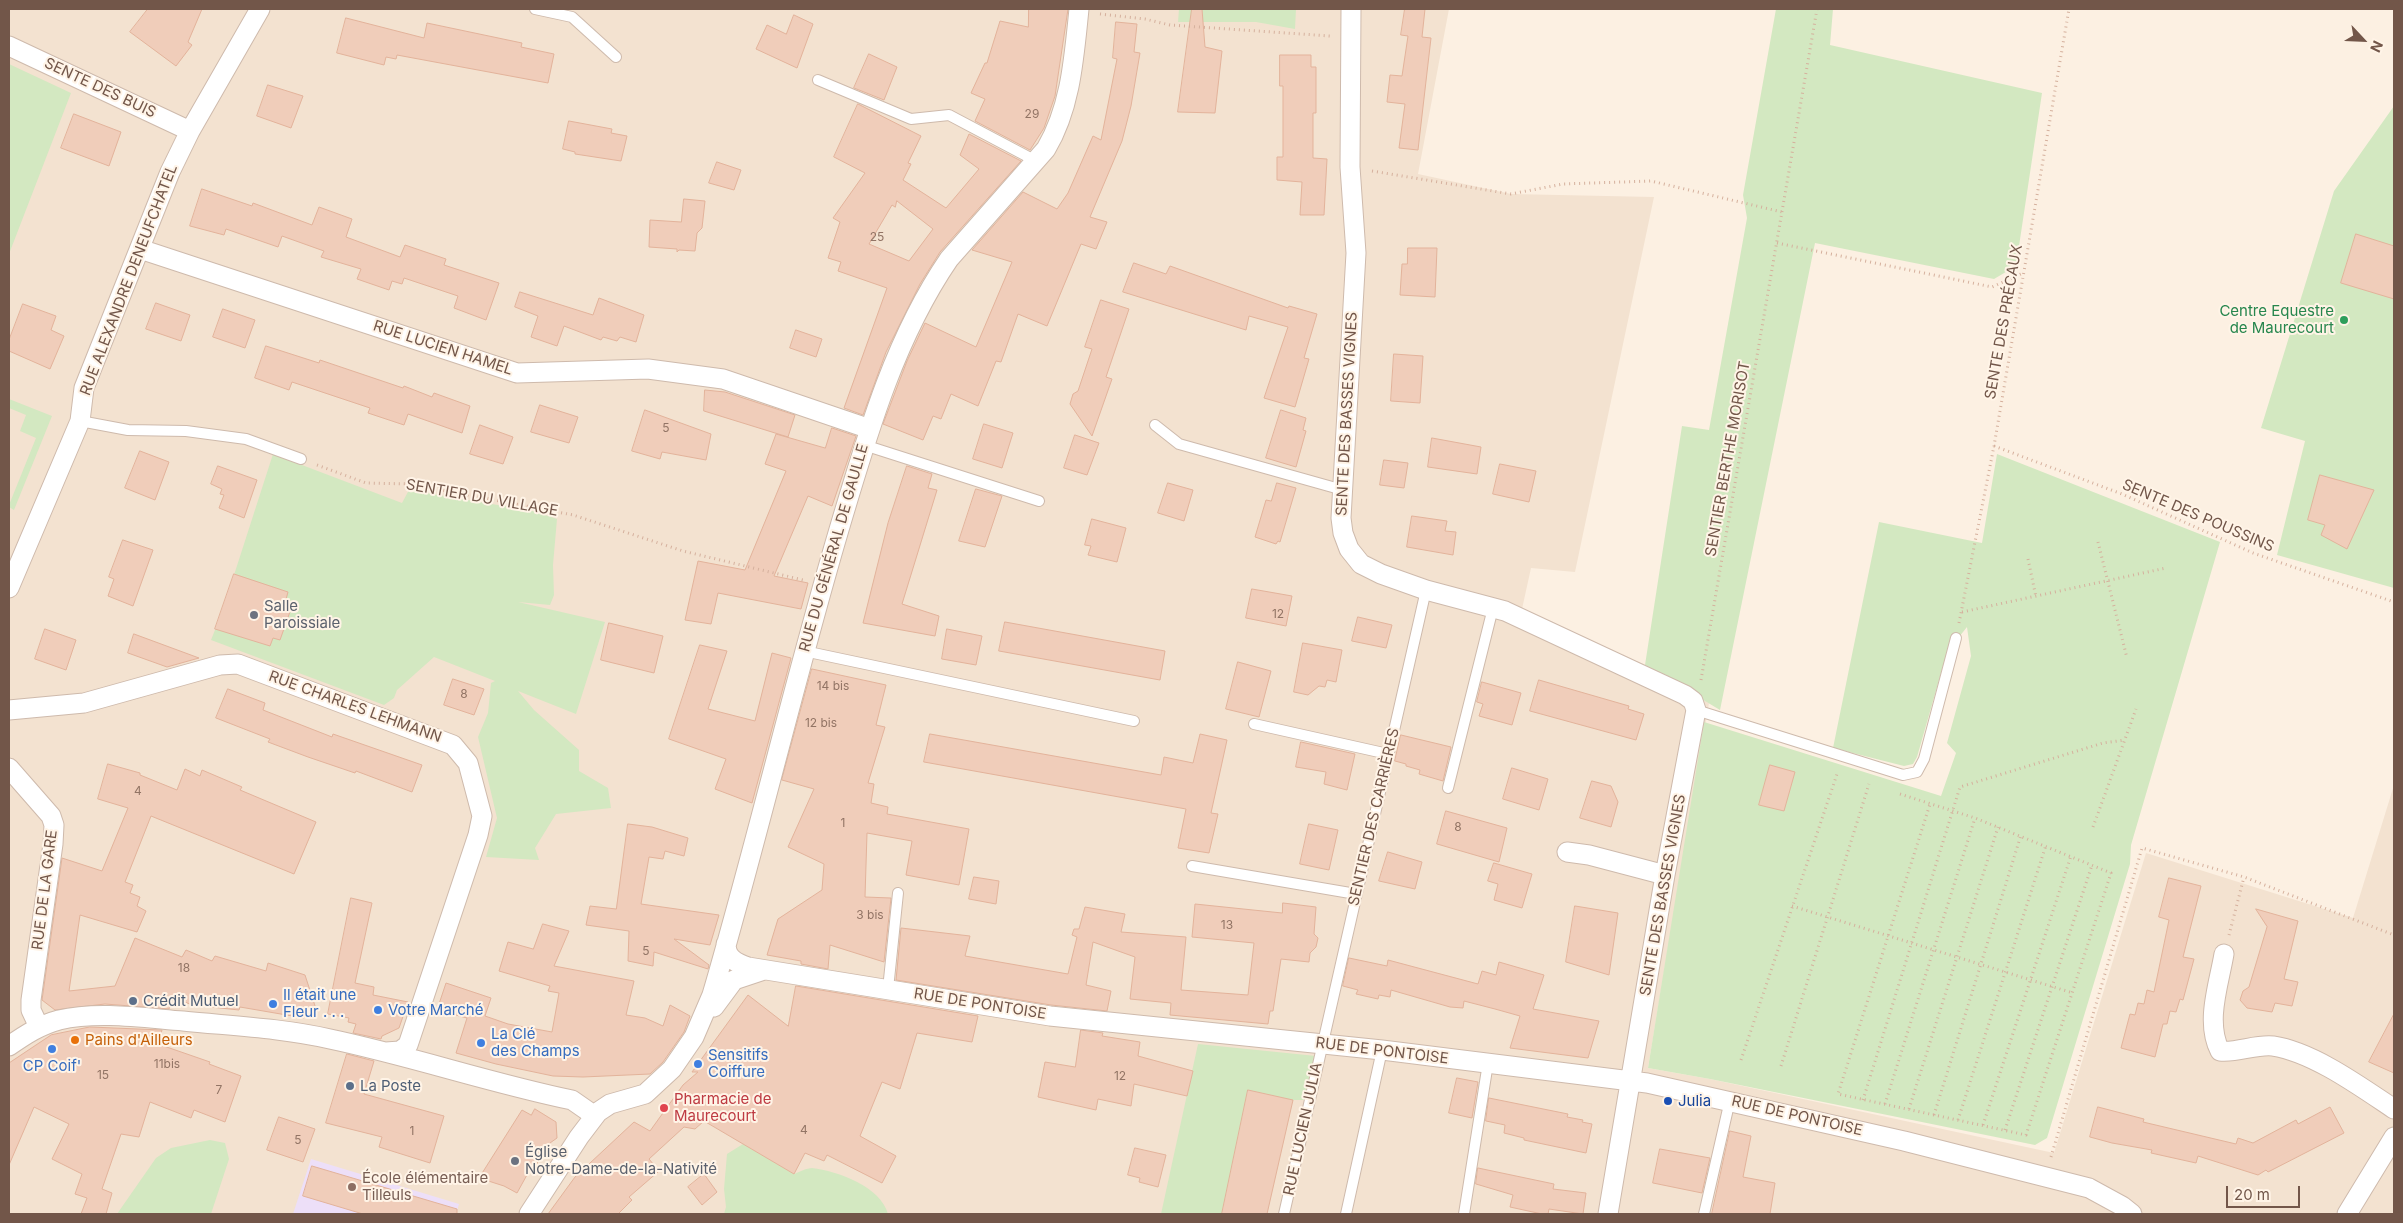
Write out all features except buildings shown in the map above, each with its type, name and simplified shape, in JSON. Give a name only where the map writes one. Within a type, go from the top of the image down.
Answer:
[{"type":"street","name":"RUE ALEXANDRE DENEUFCHATEL","points":[[9,588],[80,421],[84,388],[170,172],[190,131],[260,9]]},
{"type":"street","name":"SENTE DES BASSES VIGNES","points":[[1351,9],[1350,167],[1356,253],[1343,490],[1343,533],[1349,549],[1360,564],[1381,574],[1426,590],[1505,611],[1685,695],[1693,701],[1696,710],[1665,875],[1632,1081],[1608,1214]]},
{"type":"street","name":"RUE DU GÉNÉRAL DE GAULLE","points":[[529,1214],[579,1137],[595,1116],[610,1104],[645,1094],[652,1089],[672,1069],[694,1038],[712,995],[804,651],[867,437],[912,323],[939,274],[949,260],[1036,161],[1057,130],[1066,105],[1079,10]]},
{"type":"street","name":"SENTE DES BUIS","points":[[9,46],[190,131]]},
{"type":"street","name":"RUE LUCIEN HAMEL","points":[[140,250],[517,373],[648,369],[723,379],[867,437]]},
{"type":"street","name":"RUE CHARLES LEHMANN","points":[[9,710],[84,704],[220,665],[238,664],[454,745],[468,763],[482,816],[478,835],[411,1038]]},
{"type":"street","name":"RUE DE LA GARE","points":[[9,768],[47,810],[54,825],[31,1000],[31,1010],[39,1027]]},
{"type":"street","points":[[1567,852],[1589,855],[1665,875]]},
{"type":"street","name":"RUE DE PONTOISE","points":[[726,944],[728,954],[739,964],[765,970],[888,988],[1050,1016],[1322,1043],[1632,1081],[1730,1100],[2045,1176],[2089,1188],[2122,1206],[2132,1214]]},
{"type":"street","points":[[2224,954],[2213,1016],[2213,1037],[2220,1051],[2231,1052],[2272,1046],[2316,1060],[2394,1109]]},
{"type":"street","points":[[694,1038],[727,987],[734,980],[765,970]]},
{"type":"street","points":[[9,1046],[39,1027],[61,1020],[94,1017],[162,1020],[311,1035],[386,1052],[572,1100],[595,1116]]},
{"type":"street","points":[[386,1052],[404,1050],[411,1038]]},
{"type":"street","points":[[411,1038],[415,1055],[427,1063]]},
{"type":"street","points":[[2347,1214],[2394,1136]]},
{"type":"street","points":[[2089,1188],[2104,1202],[2112,1214]]},
{"type":"lane","points":[[535,9],[572,17],[616,57]]},
{"type":"lane","points":[[818,80],[911,119],[949,115],[1036,161]]},
{"type":"lane","points":[[80,421],[128,430],[186,431],[246,439],[301,459]]},
{"type":"lane","points":[[1155,425],[1179,444],[1343,490]]},
{"type":"lane","points":[[867,437],[1039,501]]},
{"type":"lane","name":"SENTIER DES CARRIÈRES","points":[[1322,1043],[1426,590]]},
{"type":"lane","points":[[1448,788],[1493,608]]},
{"type":"lane","name":"SENTE DES BASSES VIGNES","points":[[1696,710],[1903,775],[1916,772],[1924,759],[1956,638]]},
{"type":"lane","points":[[804,651],[1134,721]]},
{"type":"lane","points":[[1254,724],[1388,754]]},
{"type":"lane","points":[[1192,866],[1356,894]]},
{"type":"lane","points":[[888,988],[898,893]]},
{"type":"lane","name":"RUE LUCIEN JULIA","points":[[1284,1214],[1322,1043]]},
{"type":"lane","points":[[1346,1214],[1382,1050]]},
{"type":"lane","points":[[1464,1214],[1488,1063]]},
{"type":"lane","points":[[1704,1214],[1730,1100]]},
{"type":"path","name":"SENTIER BERTHE MORISOT","points":[[1696,710],[1817,9]]},
{"type":"path","name":"SENTE DES PRÉCAUX","points":[[1956,638],[1994,446],[2069,9]]},
{"type":"path","points":[[1079,10],[1144,19],[1170,25],[1350,38]]},
{"type":"path","points":[[1350,167],[1511,194],[1563,184],[1651,181],[1782,212]]},
{"type":"path","points":[[1777,243],[1992,288],[2024,272]]},
{"type":"path","name":"SENTE DES POUSSINS","points":[[1994,446],[2122,494],[2253,553],[2394,602]]},
{"type":"path","name":"SENTIER DU VILLAGE","points":[[301,459],[366,483],[412,484],[573,515],[684,551],[823,584]]},
{"type":"path","points":[[2098,542],[2127,658]]},
{"type":"path","points":[[2028,558],[2036,597]]},
{"type":"path","points":[[1962,612],[2166,568]]},
{"type":"path","points":[[2093,828],[2136,709]]},
{"type":"path","points":[[1863,1100],[1960,787],[2102,743],[2125,740]]},
{"type":"path","points":[[1741,1060],[1836,774],[1845,776]]},
{"type":"path","points":[[1861,781],[1878,787]]},
{"type":"path","points":[[1781,1066],[1869,784]]},
{"type":"path","points":[[1895,792],[2021,835],[2111,873],[2026,1135],[1838,1094],[1930,804]]},
{"type":"path","points":[[1885,1104],[1975,818]]},
{"type":"path","points":[[1909,1110],[1998,827]]},
{"type":"path","points":[[1934,1115],[2021,835]]},
{"type":"path","points":[[1958,1120],[2046,845]]},
{"type":"path","points":[[2045,1176],[2142,848],[2244,877],[2394,935]]},
{"type":"path","points":[[1983,1125],[2070,856]]},
{"type":"path","points":[[2005,1130],[2092,865]]},
{"type":"path","points":[[2224,954],[2244,877]]},
{"type":"path","points":[[1792,906],[2073,992]]},
{"type":"shaded area","points":[[9,9],[1449,9],[1418,174],[1511,194],[1654,197],[1575,572],[1531,568],[1522,609],[1645,665],[1709,703],[1648,1068],[1710,1079],[2054,1153],[2146,853],[2353,918],[2394,785],[2394,1214],[9,1214]]},
{"type":"shaded area","name":"École élémentaire Tilleuls","points":[[311,1159],[459,1204],[456,1214],[293,1214]]},
{"type":"green space","points":[[1179,9],[1296,9],[1295,29],[1256,22],[1178,22]]},
{"type":"green space","points":[[1776,9],[1833,9],[1830,45],[2042,93],[2016,266],[1994,279],[1815,243],[1720,710],[1645,665],[1682,426],[1709,430],[1747,218],[1743,195]]},
{"type":"green space","points":[[9,64],[71,93],[9,254]]},
{"type":"green space","name":"Centre Equestre de Maurecourt","points":[[2394,106],[2394,588],[2277,555],[2305,441],[2261,428],[2334,191]]},
{"type":"green space","points":[[9,399],[52,416],[14,510],[9,505],[36,438],[20,431],[26,415],[9,408]]},
{"type":"green space","points":[[273,454],[402,503],[409,490],[533,511],[557,519],[553,565],[554,595],[550,605],[518,602],[605,622],[576,714],[518,691],[534,710],[579,750],[579,771],[608,788],[611,808],[556,814],[535,848],[539,860],[486,857],[497,818],[478,737],[488,713],[491,683],[495,681],[434,657],[397,690],[394,698],[384,705],[211,640],[217,625],[236,635],[270,646],[273,638],[280,640],[292,606],[285,603],[288,592],[234,575]]},
{"type":"green space","points":[[1997,454],[2220,542],[2131,845],[2130,864],[2047,1138],[2035,1145],[1648,1068],[1704,722],[1941,796],[1956,753],[1947,743],[1971,656],[1967,627],[1947,652],[1917,757],[1913,764],[1904,766],[1833,748],[1879,522],[1982,543]]},
{"type":"green space","points":[[1198,1044],[1316,1056],[1307,1100],[1293,1100],[1248,1091],[1222,1214],[1161,1214]]},
{"type":"green space","points":[[210,1140],[225,1143],[229,1159],[211,1214],[117,1214],[156,1158],[171,1148]]},
{"type":"green space","points":[[743,1144],[794,1174],[812,1168],[834,1173],[857,1182],[877,1196],[884,1204],[888,1214],[724,1214],[726,1207],[724,1189],[727,1154]]},
{"type":"place","name":"Centre Equestre de Maurecourt","points":[[2344,320]]},
{"type":"place","name":"Salle Paroissiale","points":[[254,615]]},
{"type":"place","name":"Crédit Mutuel","points":[[133,1001]]},
{"type":"place","name":"Il était une Fleur . . .","points":[[273,1004]]},
{"type":"place","name":"Votre Marché","points":[[378,1010]]},
{"type":"place","name":"Pains d'Ailleurs","points":[[75,1040]]},
{"type":"place","name":"La Clé des Champs","points":[[481,1043]]},
{"type":"place","name":"CP Coif'","points":[[52,1049]]},
{"type":"place","name":"Sensitifs Coiffure","points":[[698,1064]]},
{"type":"place","name":"La Poste","points":[[350,1086]]},
{"type":"place","name":"Julia","points":[[1668,1101]]},
{"type":"place","name":"Pharmacie de Maurecourt","points":[[664,1108]]},
{"type":"place","name":"Église Notre-Dame-de-la-Nativité","points":[[515,1161]]},
{"type":"place","name":"École élémentaire Tilleuls","points":[[352,1187]]}]
